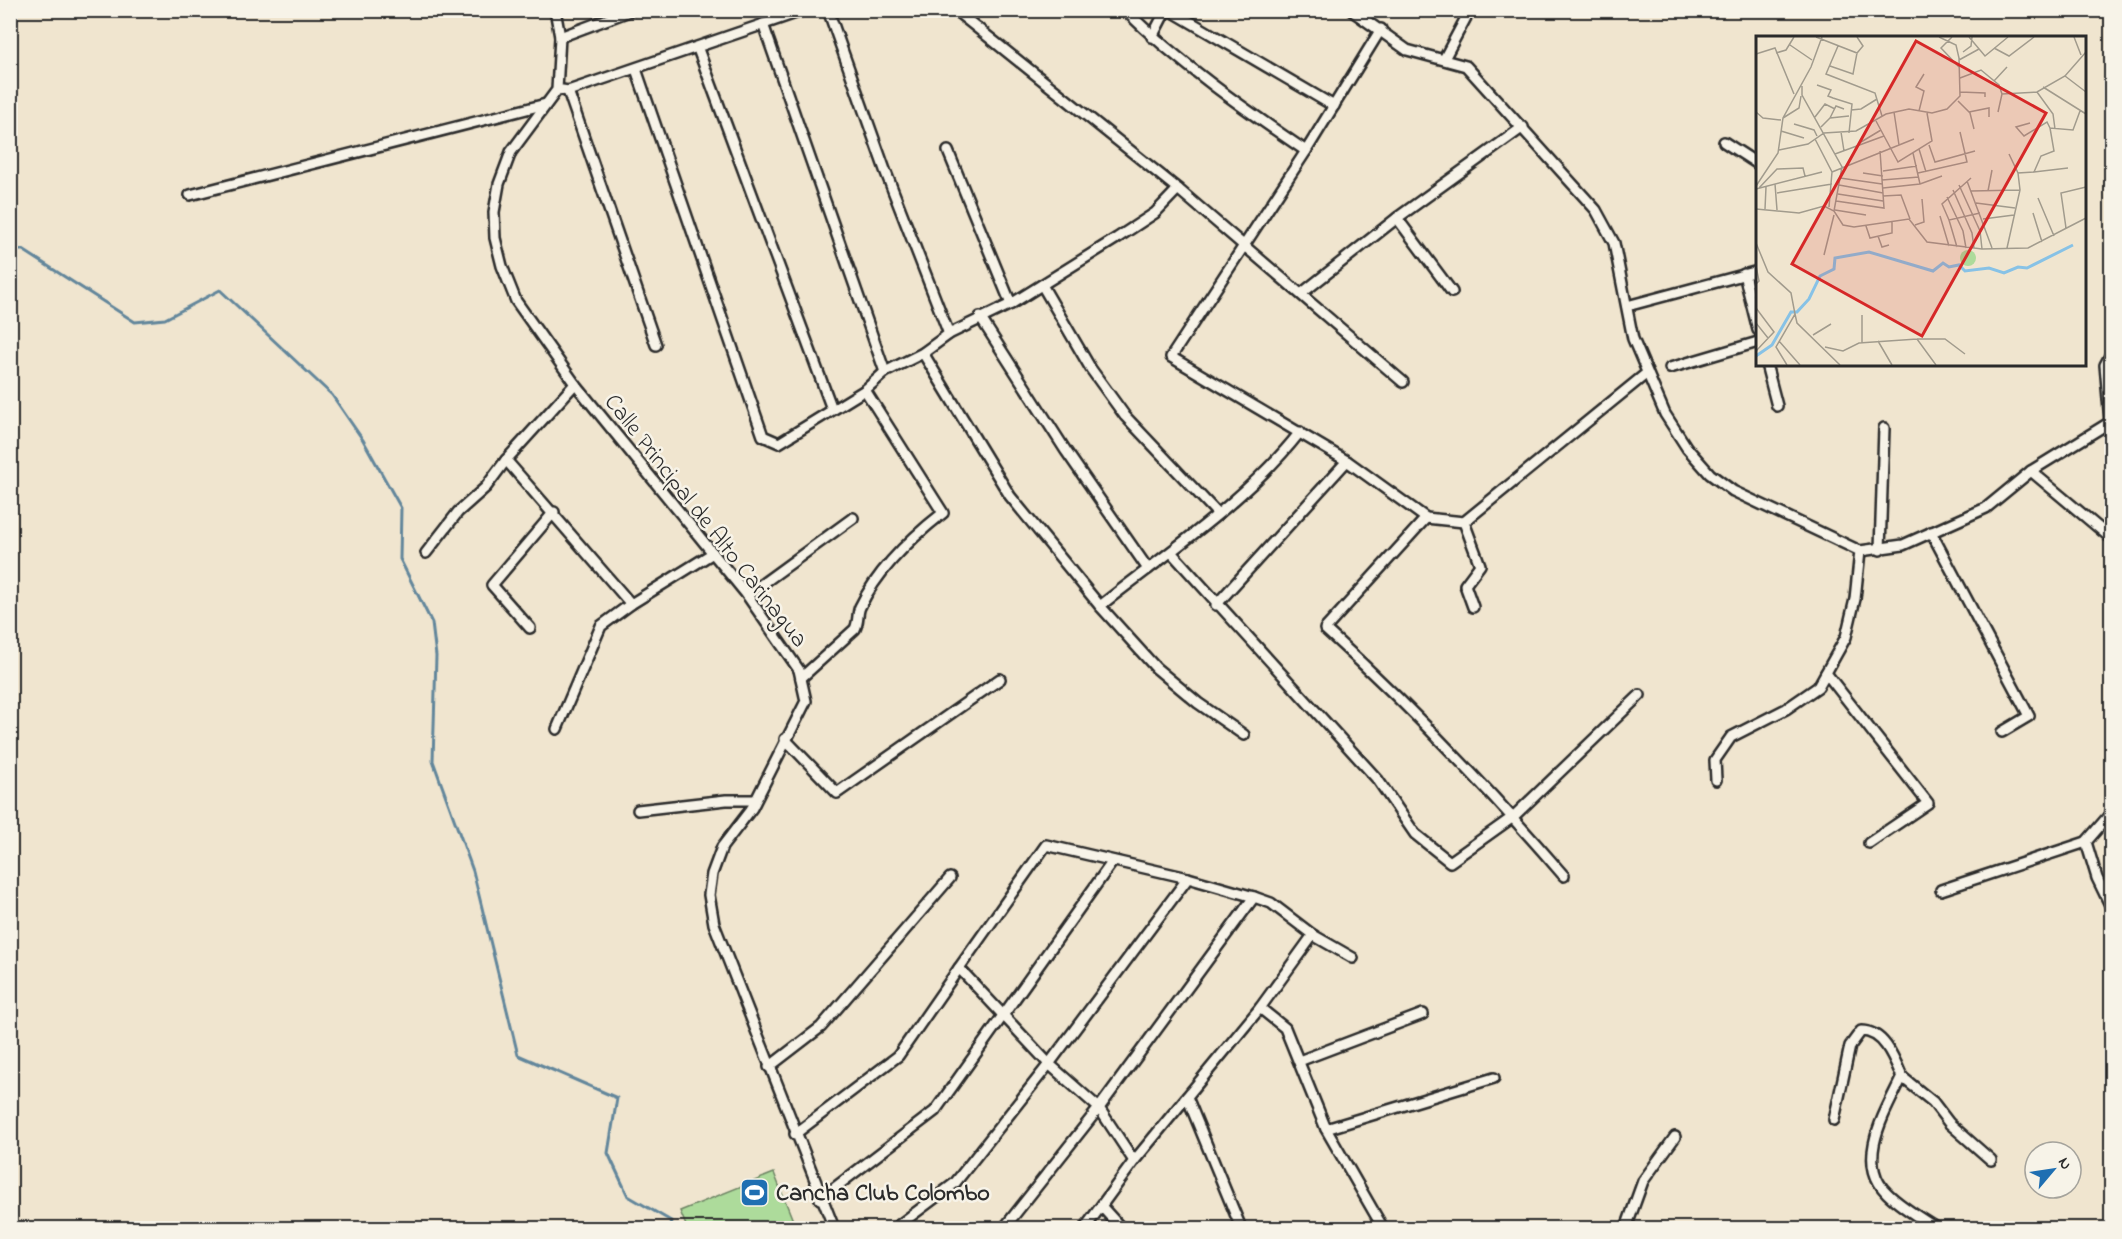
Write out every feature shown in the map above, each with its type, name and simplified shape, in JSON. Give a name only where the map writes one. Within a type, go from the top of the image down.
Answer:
[{"type":"street","points":[[555,10],[560,38],[557,90],[568,91],[698,49],[805,10]]},
{"type":"street","points":[[560,38],[632,10]]},
{"type":"street","points":[[828,10],[885,170],[949,334]]},
{"type":"street","points":[[955,10],[1178,189],[1403,382]]},
{"type":"street","points":[[1125,10],[1152,37],[1239,105],[1306,152]]},
{"type":"street","points":[[1152,37],[1168,10],[1334,106]]},
{"type":"street","points":[[1351,10],[1381,29],[1407,50],[1466,66],[1596,210],[1607,226],[1614,243],[1633,339],[1647,373],[1665,414],[1687,448],[1710,474],[1733,492],[1860,551],[1880,550],[1902,545],[1986,508],[2031,471],[2111,422],[2105,365],[2112,352]]},
{"type":"street","points":[[1444,59],[1470,10]]},
{"type":"street","points":[[763,24],[885,372]]},
{"type":"street","points":[[1381,29],[1306,152],[1171,357],[1347,461],[1426,518],[1464,522],[1647,373]]},
{"type":"street","points":[[698,49],[832,409]]},
{"type":"street","points":[[636,69],[763,436],[779,443],[865,390],[885,372],[923,353],[949,334],[980,317],[1011,304],[1042,285],[1155,213],[1178,189]]},
{"type":"street","name":"Calle Principal de Alto Carinagua","points":[[557,90],[511,152],[496,203],[495,238],[502,266],[516,301],[575,384],[747,595],[799,670],[801,678],[806,702],[755,800],[722,847],[712,874],[709,895],[714,924],[820,1199],[834,1228]]},
{"type":"street","points":[[568,91],[656,345]]},
{"type":"street","points":[[190,195],[546,104]]},
{"type":"street","points":[[1301,294],[1397,218],[1523,127]]},
{"type":"street","points":[[1724,142],[1756,163]]},
{"type":"street","points":[[948,151],[1011,304]]},
{"type":"street","points":[[1397,218],[1452,292]]},
{"type":"street","points":[[1627,306],[1756,271]]},
{"type":"street","points":[[1744,274],[1756,322]]},
{"type":"street","points":[[1042,285],[1091,369],[1125,416],[1217,513]]},
{"type":"street","points":[[980,317],[1066,452],[1148,569]]},
{"type":"street","points":[[1670,368],[1756,343]]},
{"type":"street","points":[[923,353],[1010,496],[1100,606],[1156,668],[1198,703],[1244,735]]},
{"type":"street","points":[[1767,366],[1777,406]]},
{"type":"street","points":[[426,553],[458,512],[486,487],[575,384]]},
{"type":"street","points":[[801,678],[855,628],[859,621],[859,609],[878,579],[910,539],[943,513],[865,390]]},
{"type":"street","points":[[1880,550],[1884,428]]},
{"type":"street","points":[[1100,606],[1171,552],[1217,513],[1280,458],[1300,432]]},
{"type":"street","points":[[507,460],[631,604]]},
{"type":"street","points":[[1216,605],[1347,461]]},
{"type":"street","points":[[2031,471],[2112,538]]},
{"type":"street","points":[[530,628],[492,585],[554,512]]},
{"type":"street","points":[[747,595],[853,518]]},
{"type":"street","points":[[1426,518],[1325,629],[1397,695],[1513,817],[1564,876]]},
{"type":"street","points":[[1464,522],[1480,565],[1465,585],[1473,607]]},
{"type":"street","points":[[1931,532],[2030,716],[2001,732]]},
{"type":"street","points":[[1716,780],[1715,760],[1731,738],[1786,710],[1818,687],[1845,637],[1856,599],[1860,551]]},
{"type":"street","points":[[1171,552],[1216,605],[1378,780],[1415,834],[1449,862],[1513,817],[1640,694]]},
{"type":"street","points":[[557,729],[601,626],[631,604],[713,553]]},
{"type":"street","points":[[1826,673],[1928,803],[1869,843]]},
{"type":"street","points":[[785,739],[837,794],[999,679]]},
{"type":"street","points":[[638,810],[726,800],[755,800]]},
{"type":"street","points":[[1941,890],[2086,842],[2112,812]]},
{"type":"street","points":[[2086,842],[2097,878],[2112,909]]},
{"type":"street","points":[[795,1134],[898,1056],[1046,845],[1188,878],[1271,903],[1313,935],[1353,958]]},
{"type":"street","points":[[820,1199],[935,1111],[1113,861]]},
{"type":"street","points":[[769,1067],[821,1027],[950,878]]},
{"type":"street","points":[[895,1228],[955,1183],[1049,1064],[1188,878]]},
{"type":"street","points":[[1004,1228],[1099,1108],[1254,897]]},
{"type":"street","points":[[1085,1228],[1134,1161],[1260,1008],[1313,935]]},
{"type":"street","points":[[958,968],[1049,1064],[1099,1108],[1134,1161]]},
{"type":"street","points":[[1260,1008],[1285,1028],[1326,1129],[1383,1228]]},
{"type":"street","points":[[1299,1061],[1423,1014]]},
{"type":"street","points":[[1834,1120],[1850,1046],[1861,1031],[1869,1031],[1880,1038],[1893,1057],[1902,1077],[1932,1102],[1949,1123],[1992,1160]]},
{"type":"street","points":[[1902,1077],[1873,1144],[1872,1172],[1886,1192],[1936,1228]]},
{"type":"street","points":[[1326,1129],[1494,1078]]},
{"type":"street","points":[[1186,1097],[1241,1228]]},
{"type":"street","points":[[1626,1228],[1643,1181],[1675,1137]]},
{"type":"street","points":[[1102,1207],[1121,1228]]},
{"type":"green space","name":"Cancha Club Colombo","points":[[774,1173],[796,1228],[687,1228],[680,1211]]},
{"type":"waterway","points":[[10,250],[23,250],[135,322],[165,319],[220,290],[332,395],[363,440],[401,508],[400,559],[432,623],[436,656],[433,761],[473,871],[518,1055],[617,1098],[608,1153],[628,1196],[671,1221],[669,1228]]},
{"type":"place","name":"Cancha Club Colombo","points":[[755,1192]]}]
